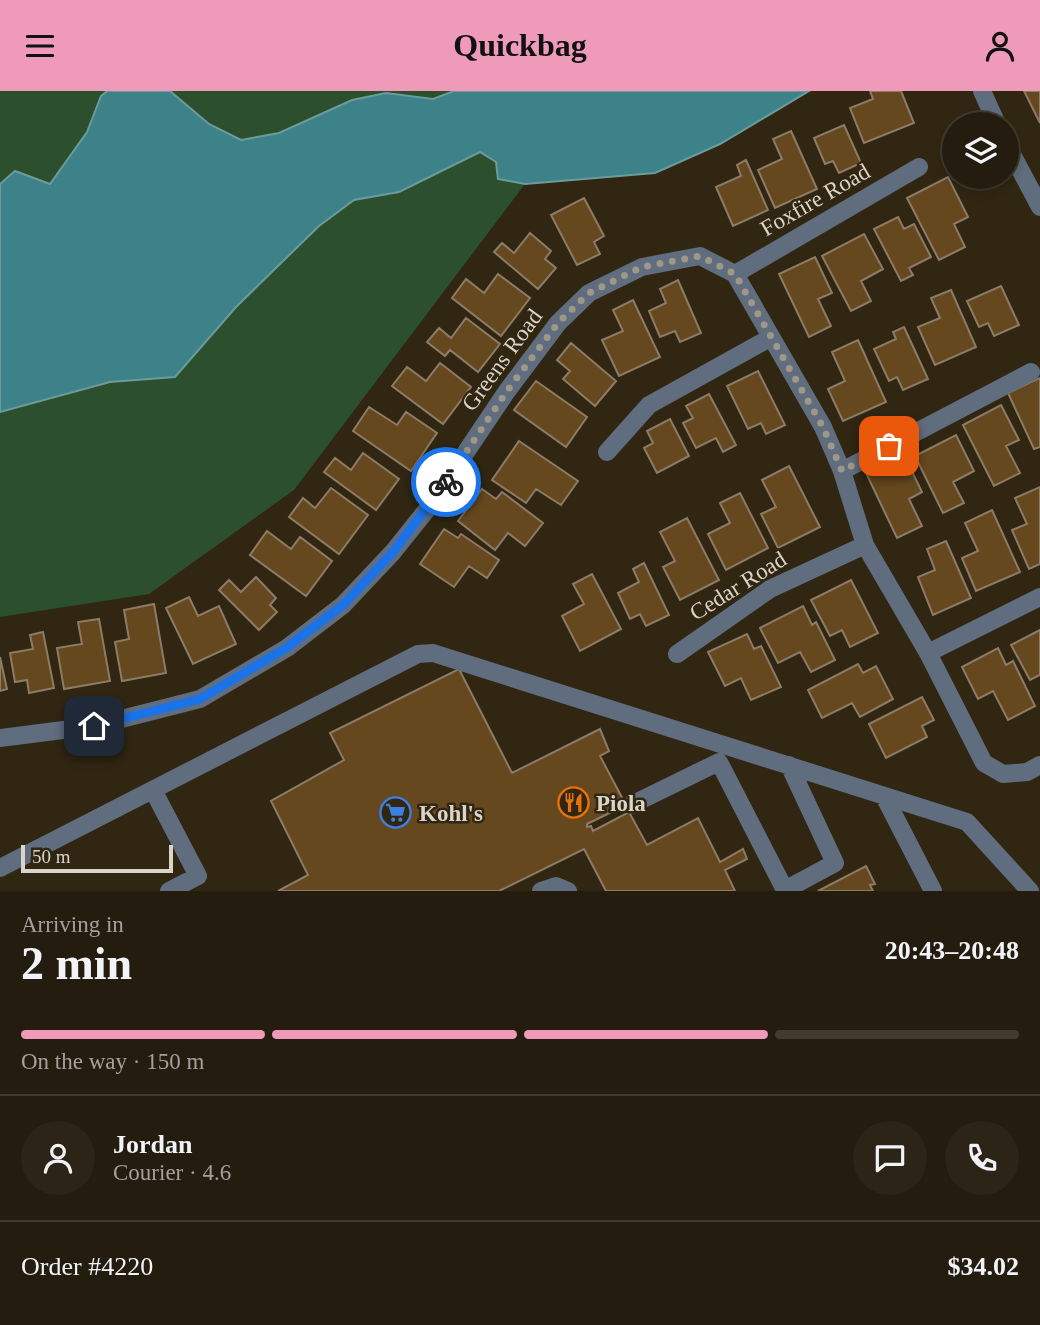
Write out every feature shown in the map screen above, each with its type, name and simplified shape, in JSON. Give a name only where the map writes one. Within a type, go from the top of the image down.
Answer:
[{"type":"street","points":[[982,91],[992,112]]},
{"type":"street","name":"Foxfire Road","points":[[735,274],[919,167]]},
{"type":"street","points":[[1019,167],[1040,207]]},
{"type":"street","name":"Greens Road","points":[[0,738],[94,726],[200,699],[286,648],[343,605],[393,552],[429,507],[507,391],[558,323],[589,293],[642,267],[700,256],[735,274]]},
{"type":"street","points":[[735,274],[823,427],[842,471],[865,545],[928,653],[984,763],[1003,774],[1027,772],[1040,765]]},
{"type":"street","points":[[607,452],[649,405],[770,338]]},
{"type":"street","points":[[842,471],[1031,372]]},
{"type":"street","name":"Cedar Road","points":[[677,653],[770,589],[865,545]]},
{"type":"street","points":[[928,653],[1040,597]]},
{"type":"street","points":[[0,868],[418,654],[433,653],[721,754],[789,765],[967,822],[1030,891]]},
{"type":"street","points":[[721,754],[785,890],[835,863],[789,765]]},
{"type":"street","points":[[631,805],[721,754]]},
{"type":"street","points":[[153,790],[198,876],[169,891]]},
{"type":"street","points":[[884,796],[933,891]]},
{"type":"street","points":[[541,891],[556,886],[568,891]]},
{"type":"green space","points":[[0,91],[809,91],[720,144],[655,173],[525,184],[294,490],[149,594],[0,617]]},
{"type":"water","points":[[107,91],[170,91],[209,124],[241,140],[279,133],[352,100],[386,93],[433,99],[454,91],[809,91],[720,144],[655,173],[525,184],[498,179],[496,162],[480,152],[399,192],[354,200],[319,226],[236,307],[175,377],[110,382],[0,412],[0,184],[15,171],[50,184],[87,132],[101,96]]},
{"type":"building","points":[[870,91],[901,91],[914,123],[864,143],[850,108],[873,99]]},
{"type":"building","points":[[1024,91],[1040,91],[1040,123]]},
{"type":"building","points":[[844,125],[861,163],[839,173],[833,161],[825,164],[814,138]]},
{"type":"building","points":[[791,131],[817,189],[775,208],[758,170],[782,159],[773,139]]},
{"type":"building","points":[[746,160],[768,210],[733,226],[716,187],[741,176],[737,165]]},
{"type":"building","points":[[942,180],[942,189],[954,189],[968,217],[954,224],[965,247],[939,260],[907,198]]},
{"type":"building","points":[[584,198],[604,236],[594,242],[600,254],[577,265],[551,215]]},
{"type":"building","points":[[898,217],[904,229],[914,224],[931,257],[909,268],[913,275],[901,281],[874,229]]},
{"type":"building","points":[[530,233],[551,251],[545,259],[556,268],[538,289],[494,252],[502,243],[514,253]]},
{"type":"building","points":[[864,234],[883,269],[861,281],[871,301],[851,311],[822,256]]},
{"type":"building","points":[[815,257],[832,293],[818,299],[831,326],[809,337],[779,274]]},
{"type":"building","points":[[498,274],[530,298],[501,336],[452,298],[466,279],[484,293]]},
{"type":"building","points":[[678,280],[701,333],[680,342],[675,331],[660,337],[649,311],[666,303],[660,289]]},
{"type":"building","points":[[1001,286],[1019,325],[994,336],[988,323],[979,327],[967,301]]},
{"type":"building","points":[[951,290],[976,347],[935,365],[918,327],[940,318],[931,298]]},
{"type":"building","points":[[633,300],[660,357],[619,376],[602,340],[623,331],[613,310]]},
{"type":"building","points":[[466,318],[500,344],[478,372],[450,350],[445,356],[427,342],[439,328],[451,338]]},
{"type":"building","points":[[904,327],[928,379],[903,390],[897,377],[889,381],[874,349],[896,339],[893,332]]},
{"type":"building","points":[[858,340],[886,402],[843,421],[828,389],[845,381],[832,352]]},
{"type":"building","points":[[571,343],[616,381],[595,406],[563,379],[570,371],[557,360]]},
{"type":"building","points":[[440,363],[471,387],[443,424],[392,386],[407,367],[426,381]]},
{"type":"building","points":[[758,371],[785,425],[766,434],[761,423],[748,429],[727,386]]},
{"type":"building","points":[[1040,378],[1040,447],[1034,449],[1008,393]]},
{"type":"building","points":[[536,381],[587,417],[566,447],[514,410]]},
{"type":"building","points":[[709,394],[736,445],[723,452],[716,438],[696,448],[683,423],[693,418],[686,406]]},
{"type":"building","points":[[1001,405],[1019,440],[1006,446],[1020,473],[994,486],[963,425]]},
{"type":"building","points":[[369,407],[397,425],[406,412],[437,433],[411,471],[353,431]]},
{"type":"building","points":[[670,419],[689,456],[657,473],[644,448],[653,443],[647,431]]},
{"type":"building","points":[[956,435],[974,471],[953,482],[964,503],[943,513],[915,456]]},
{"type":"building","points":[[519,441],[578,481],[561,505],[536,489],[526,503],[492,480]]},
{"type":"building","points":[[363,453],[399,479],[376,510],[324,472],[335,458],[351,470]]},
{"type":"building","points":[[905,457],[922,492],[909,499],[922,526],[897,538],[867,475]]},
{"type":"building","points":[[789,466],[820,527],[778,548],[761,514],[776,507],[762,480]]},
{"type":"building","points":[[1040,487],[1040,564],[1029,569],[1012,530],[1027,524],[1015,498]]},
{"type":"building","points":[[331,488],[368,515],[339,554],[289,517],[303,498],[315,508]]},
{"type":"building","points":[[482,489],[496,499],[502,492],[543,523],[525,546],[508,533],[495,550],[458,521]]},
{"type":"building","points":[[740,493],[768,548],[726,570],[708,534],[730,523],[720,503]]},
{"type":"building","points":[[992,510],[1020,572],[976,591],[962,558],[978,551],[965,523]]},
{"type":"building","points":[[687,518],[719,580],[680,600],[663,567],[675,561],[660,532]]},
{"type":"building","points":[[444,529],[458,538],[461,534],[499,560],[487,578],[469,566],[454,587],[420,564]]},
{"type":"building","points":[[267,531],[291,549],[300,537],[332,561],[306,596],[250,555]]},
{"type":"building","points":[[946,541],[971,598],[933,615],[918,577],[935,570],[927,549]]},
{"type":"building","points":[[644,563],[669,615],[646,626],[640,614],[630,619],[618,593],[639,582],[633,569]]},
{"type":"building","points":[[592,574],[621,629],[580,651],[562,616],[584,604],[573,584]]},
{"type":"building","points":[[256,577],[276,598],[270,605],[277,612],[259,630],[219,590],[229,580],[241,592]]},
{"type":"building","points":[[851,580],[878,633],[850,647],[842,630],[830,636],[811,600]]},
{"type":"building","points":[[189,597],[198,616],[219,606],[236,644],[193,664],[166,608]]},
{"type":"building","points":[[154,604],[166,673],[122,681],[115,642],[129,639],[124,610]]},
{"type":"building","points":[[803,606],[812,625],[816,622],[835,660],[811,672],[800,652],[778,663],[760,628]]},
{"type":"building","points":[[99,619],[110,681],[64,689],[57,648],[82,644],[78,622]]},
{"type":"building","points":[[1040,630],[1040,675],[1030,680],[1011,645]]},
{"type":"building","points":[[43,632],[54,688],[29,693],[27,680],[15,682],[10,653],[33,649],[30,635]]},
{"type":"building","points":[[747,634],[754,649],[761,646],[781,687],[751,700],[741,678],[725,686],[708,652]]},
{"type":"building","points":[[998,648],[1006,665],[1013,661],[1035,706],[1008,720],[993,691],[978,699],[962,667]]},
{"type":"building","points":[[0,657],[7,689],[0,691]]},
{"type":"building","points":[[858,664],[863,673],[876,666],[893,699],[860,717],[852,703],[822,718],[808,690]]},
{"type":"building","points":[[459,669],[512,773],[600,729],[609,751],[600,756],[626,805],[587,824],[587,827],[591,826],[593,831],[629,812],[647,845],[698,818],[720,862],[743,849],[747,859],[725,870],[735,891],[606,891],[584,849],[499,891],[278,891],[308,875],[271,801],[344,760],[330,733]]},
{"type":"building","points":[[922,697],[934,720],[922,726],[927,737],[886,758],[869,724]]},
{"type":"building","points":[[866,866],[875,884],[870,885],[873,891],[818,891]]},
{"type":"way so far","points":[[446,482],[507,391],[558,323],[589,293],[642,267],[700,256],[735,274],[823,427],[842,471],[889,446]]},
{"type":"place","name":"Piola","points":[[573,803]]},
{"type":"place","name":"Kohl's","points":[[396,813]]},
{"type":"route","points":[[94,726],[200,699],[286,648],[343,605],[393,552],[446,482]]}]
